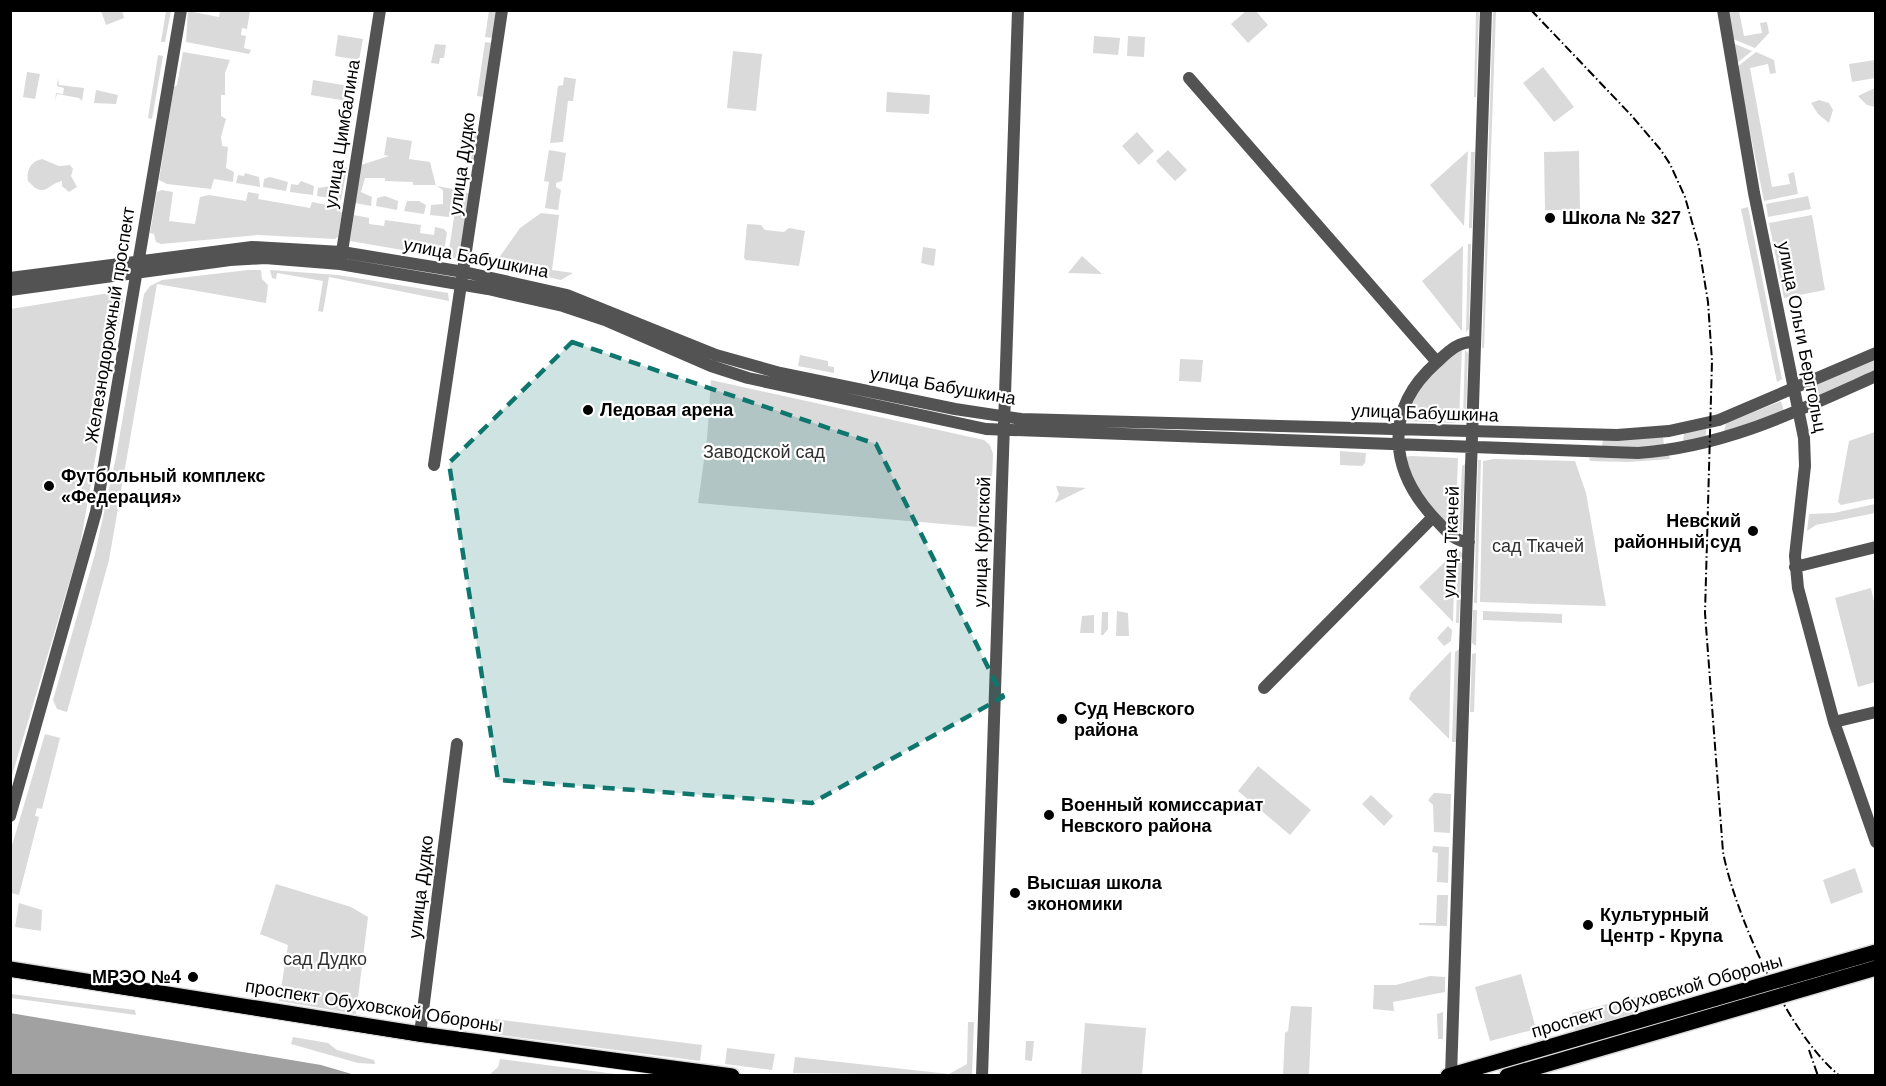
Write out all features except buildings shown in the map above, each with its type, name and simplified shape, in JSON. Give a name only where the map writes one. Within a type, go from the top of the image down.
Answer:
[{"type":"main road","name":"проспект Обуховской Обороны","points":[[1450,1075],[1875,952]]},
{"type":"main road","name":"проспект Обуховской Обороны","points":[[1507,1076],[1875,968]]},
{"type":"main road","name":"проспект Обуховской Обороны","points":[[10,969],[420,1034],[732,1076]]},
{"type":"street","name":"Железнодорожный проспект","points":[[10,816],[88,548],[107,456],[181,10]]},
{"type":"street","name":"улица Цимбалина","points":[[341,258],[380,10]]},
{"type":"street","name":"улица Дудко","points":[[434,465],[502,10]]},
{"type":"street","name":"улица Крупской","points":[[982,1076],[1018,10]]},
{"type":"street","name":"улица Ткачей","points":[[1450,1075],[1472,447],[1470,342],[1486,10]]},
{"type":"street","name":"улица Ольги Берггольц","points":[[1723,10],[1754,193],[1796,389],[1806,456],[1795,567],[1798,588],[1834,722],[1875,842]]},
{"type":"street","points":[[1189,78],[1437,362]]},
{"type":"street","name":"улица Бабушкина","points":[[10,278],[252,247],[341,258],[567,295],[716,355],[751,366],[1004,418],[1399,437],[1472,447],[1609,453],[1674,450],[1755,429],[1875,376]]},
{"type":"street","name":"улица Бабушкина","points":[[10,290],[253,258],[341,258]]},
{"type":"street","name":"улица Бабушкина","points":[[463,278],[580,311],[711,366],[748,378],[1004,431],[1399,437],[1472,433],[1607,435],[1669,431],[1719,420],[1796,389],[1875,353]]},
{"type":"street","points":[[1469,542],[1457,539],[1433,517],[1409,484],[1400,461],[1399,437],[1409,394],[1437,362],[1470,342]]},
{"type":"street","points":[[1718,440],[1719,420]]},
{"type":"street","points":[[1669,431],[1674,450]]},
{"type":"street","points":[[1264,688],[1433,517]]},
{"type":"street","points":[[1795,567],[1875,547]]},
{"type":"street","points":[[1834,722],[1875,712]]},
{"type":"street","name":"улица Дудко","points":[[420,1034],[458,744]]},
{"type":"highlighted area","points":[[572,342],[876,444],[1003,697],[812,803],[498,780],[449,463]]},
{"type":"green space","points":[[1255,10],[1268,25],[1248,43],[1231,24],[1246,11]]},
{"type":"green space","points":[[101,11],[122,11],[124,18],[106,25]]},
{"type":"green space","points":[[166,11],[171,11],[165,42],[161,42]]},
{"type":"green space","points":[[188,11],[219,17],[220,11],[250,11],[247,29],[242,28],[241,35],[246,36],[244,48],[251,50],[249,54],[186,42]]},
{"type":"green space","points":[[489,11],[497,11],[493,38],[485,37]]},
{"type":"green space","points":[[1476,11],[1479,11],[1476,97],[1474,97]]},
{"type":"green space","points":[[1493,11],[1496,11],[1484,348],[1482,348]]},
{"type":"green space","points":[[1727,11],[1739,11],[1744,36],[1762,33],[1760,23],[1767,22],[1769,33],[1755,48],[1733,39]]},
{"type":"green space","points":[[338,35],[363,39],[359,60],[335,56]]},
{"type":"green space","points":[[1094,36],[1120,38],[1118,55],[1093,53]]},
{"type":"green space","points":[[1128,36],[1145,37],[1144,57],[1127,56]]},
{"type":"green space","points":[[485,42],[492,43],[484,97],[477,96]]},
{"type":"green space","points":[[1733,43],[1752,51],[1737,63]]},
{"type":"green space","points":[[435,44],[446,45],[444,58],[440,58],[439,64],[431,63]]},
{"type":"green space","points":[[733,51],[762,54],[756,111],[727,108]]},
{"type":"green space","points":[[183,52],[230,60],[225,73],[225,95],[221,95],[221,116],[226,119],[221,137],[222,146],[228,147],[226,168],[234,172],[233,182],[214,179],[211,189],[167,184],[159,180],[174,87],[177,85]]},
{"type":"green space","points":[[1756,52],[1774,60],[1776,73],[1770,74],[1768,64],[1750,68],[1772,187],[1790,184],[1788,174],[1794,172],[1798,194],[1764,201],[1737,67]]},
{"type":"green space","points":[[158,55],[163,56],[152,119],[148,118]]},
{"type":"green space","points":[[1875,60],[1875,78],[1852,82],[1849,64]]},
{"type":"green space","points":[[1543,67],[1574,107],[1554,122],[1523,83]]},
{"type":"green space","points":[[27,72],[40,74],[35,99],[23,97]]},
{"type":"green space","points":[[564,77],[576,79],[573,101],[568,101],[563,142],[550,143],[558,86],[563,85]]},
{"type":"green space","points":[[58,78],[59,85],[84,88],[82,101],[79,98],[57,94],[55,101],[56,93],[63,94],[64,88],[57,86]]},
{"type":"green space","points":[[313,80],[355,87],[353,102],[311,95]]},
{"type":"green space","points":[[1875,88],[1875,107],[1867,105],[1858,96]]},
{"type":"green space","points":[[96,90],[118,95],[116,104],[94,103]]},
{"type":"green space","points":[[887,92],[930,95],[929,114],[886,112]]},
{"type":"green space","points":[[1819,100],[1829,103],[1833,110],[1829,123],[1818,114],[1811,103]]},
{"type":"green space","points":[[471,132],[479,133],[472,185],[469,184],[473,163],[467,162]]},
{"type":"green space","points":[[1137,132],[1154,151],[1139,165],[1122,146]]},
{"type":"green space","points":[[387,137],[412,141],[409,159],[430,162],[436,186],[385,181],[385,178],[365,178],[361,192],[372,197],[371,206],[355,203],[361,165],[389,156],[384,155]]},
{"type":"green space","points":[[549,150],[566,153],[562,181],[556,183],[556,187],[561,190],[558,210],[545,208],[549,182],[544,181]]},
{"type":"green space","points":[[1168,150],[1187,170],[1175,181],[1156,161]]},
{"type":"green space","points":[[1468,151],[1464,226],[1430,185]]},
{"type":"green space","points":[[1579,151],[1580,210],[1545,210],[1544,152]]},
{"type":"green space","points":[[1471,152],[1475,152],[1472,228],[1469,228]]},
{"type":"green space","points":[[42,159],[59,166],[70,165],[73,169],[71,176],[77,187],[69,192],[62,186],[62,181],[42,190],[34,187],[28,181],[29,170],[32,164]]},
{"type":"green space","points":[[334,163],[347,168],[341,200],[317,196],[318,188],[331,186]]},
{"type":"green space","points":[[245,173],[259,177],[260,187],[236,183],[238,175],[244,176]]},
{"type":"green space","points":[[270,177],[288,182],[286,191],[263,187],[264,179]]},
{"type":"green space","points":[[301,181],[314,186],[313,195],[290,192],[291,184],[298,185]]},
{"type":"green space","points":[[437,186],[453,189],[449,217],[430,215],[431,205],[443,204],[443,190]]},
{"type":"green space","points":[[162,190],[173,192],[169,221],[195,224],[200,197],[209,195],[246,201],[248,192],[259,194],[258,199],[310,208],[312,202],[337,207],[342,213],[338,237],[335,239],[258,235],[161,244],[156,242],[154,234],[150,233],[157,192]]},
{"type":"green space","points":[[458,190],[470,194],[460,259],[448,257]]},
{"type":"green space","points":[[385,196],[398,201],[397,210],[376,206],[377,198]]},
{"type":"green space","points":[[1808,196],[1811,209],[1768,217],[1766,204]]},
{"type":"green space","points":[[407,201],[419,201],[426,205],[424,214],[404,211]]},
{"type":"green space","points":[[1748,207],[1782,379],[1777,382],[1741,209]]},
{"type":"green space","points":[[541,213],[559,215],[552,270],[573,273],[561,280],[511,269],[496,262],[520,228]]},
{"type":"green space","points":[[354,215],[369,218],[369,224],[384,226],[385,220],[421,225],[420,233],[434,235],[435,227],[444,229],[447,233],[443,257],[350,241]]},
{"type":"green space","points":[[1812,215],[1825,290],[1784,298],[1769,223]]},
{"type":"green space","points":[[747,224],[761,225],[765,230],[784,232],[789,228],[805,231],[799,266],[746,260],[744,258]]},
{"type":"green space","points":[[1468,244],[1471,244],[1469,329],[1466,332]]},
{"type":"green space","points":[[1463,246],[1462,330],[1461,330],[1422,281]]},
{"type":"green space","points":[[923,247],[936,249],[934,266],[921,263]]},
{"type":"green space","points":[[1082,256],[1102,274],[1068,273]]},
{"type":"green space","points":[[261,270],[262,279],[268,285],[266,303],[157,284],[109,560],[67,712],[57,709],[53,700],[95,554],[116,457],[144,294],[150,286],[162,280]]},
{"type":"green space","points":[[270,270],[338,275],[448,293],[449,301],[329,277],[323,312],[318,311],[323,281],[277,273],[276,279],[272,278]]},
{"type":"green space","points":[[115,292],[123,299],[80,546],[11,779],[11,309]]},
{"type":"green space","points":[[1462,349],[1459,419],[1455,423],[1404,421],[1418,390],[1457,350]]},
{"type":"green space","points":[[1465,350],[1468,353],[1466,418],[1463,418]]},
{"type":"green space","points":[[800,355],[828,361],[828,366],[834,367],[834,373],[798,366]]},
{"type":"green space","points":[[1875,358],[1875,371],[1819,395],[1816,393],[1816,385]]},
{"type":"green space","points":[[1180,359],[1203,360],[1201,382],[1179,381]]},
{"type":"green space","name":"Заводской сад","points":[[711,380],[984,440],[990,445],[993,454],[990,528],[698,503],[707,439]]},
{"type":"green space","points":[[1781,401],[1784,411],[1724,432],[1726,423]]},
{"type":"green space","points":[[1706,429],[1706,437],[1683,442],[1684,433]]},
{"type":"green space","points":[[1875,432],[1875,498],[1841,505],[1838,502],[1849,441]]},
{"type":"green space","points":[[1663,437],[1664,445],[1653,448],[1602,446],[1603,440]]},
{"type":"green space","points":[[1340,451],[1366,453],[1365,463],[1362,466],[1340,465]]},
{"type":"green space","points":[[1669,455],[1670,459],[1628,462],[1590,461],[1589,458]]},
{"type":"green space","points":[[1405,457],[1458,458],[1455,532],[1421,498]]},
{"type":"green space","name":"сад Ткачей","points":[[1494,459],[1575,461],[1586,493],[1606,606],[1480,602],[1483,461]]},
{"type":"green space","points":[[1478,460],[1481,460],[1477,603],[1474,603]]},
{"type":"green space","points":[[1465,464],[1462,530],[1459,532],[1462,466]]},
{"type":"green space","points":[[1056,486],[1086,488],[1055,503],[1059,494]]},
{"type":"green space","points":[[1875,504],[1875,513],[1816,525],[1807,531],[1809,514],[1834,513]]},
{"type":"green space","points":[[1458,550],[1462,553],[1459,623],[1456,623]]},
{"type":"green space","points":[[1455,552],[1453,622],[1419,587]]},
{"type":"green space","points":[[1871,588],[1875,606],[1875,682],[1858,687],[1835,598]]},
{"type":"green space","points":[[1473,610],[1477,610],[1476,646],[1472,643]]},
{"type":"green space","points":[[1117,611],[1128,613],[1129,636],[1116,636]]},
{"type":"green space","points":[[1483,611],[1562,614],[1562,623],[1483,620]]},
{"type":"green space","points":[[1102,612],[1108,612],[1108,629],[1101,635]]},
{"type":"green space","points":[[1094,615],[1094,633],[1080,633],[1082,616]]},
{"type":"green space","points":[[1448,626],[1452,630],[1451,641],[1444,646],[1437,638]]},
{"type":"green space","points":[[1459,649],[1456,742],[1452,742],[1455,652]]},
{"type":"green space","points":[[1451,651],[1449,739],[1409,699],[1411,693]]},
{"type":"green space","points":[[1476,653],[1474,712],[1470,712],[1472,654]]},
{"type":"green space","points":[[45,734],[60,738],[42,809],[37,808],[35,816],[39,817],[19,895],[11,893],[11,849]]},
{"type":"green space","points":[[1258,766],[1311,810],[1290,835],[1238,791]]},
{"type":"green space","points":[[1434,793],[1451,794],[1450,833],[1434,832],[1433,805],[1428,800]]},
{"type":"green space","points":[[1371,795],[1393,816],[1384,826],[1362,804]]},
{"type":"green space","points":[[1433,846],[1449,847],[1448,883],[1437,882],[1438,853],[1432,852]]},
{"type":"green space","points":[[1855,868],[1863,892],[1831,904],[1823,880]]},
{"type":"green space","name":"сад Дудко","points":[[276,884],[351,907],[368,917],[356,1014],[279,1001],[288,945],[260,934]]},
{"type":"green space","points":[[1437,895],[1448,895],[1447,926],[1419,925],[1419,923],[1436,923]]},
{"type":"green space","points":[[19,903],[42,910],[41,931],[15,927]]},
{"type":"green space","points":[[1521,974],[1536,1029],[1490,1041],[1475,987]]},
{"type":"green space","points":[[1430,976],[1445,977],[1445,992],[1393,1002],[1394,1011],[1373,1009],[1374,985],[1396,985]]},
{"type":"green space","points":[[11,994],[135,1010],[136,1015],[11,998]]},
{"type":"green space","points":[[1638,996],[1642,1011],[1575,1030],[1572,1013]]},
{"type":"green space","points":[[1291,1006],[1312,1007],[1309,1075],[1283,1075],[1285,1033],[1288,1031]]},
{"type":"green space","points":[[1443,1012],[1443,1039],[1438,1039],[1437,1014]]},
{"type":"green space","points":[[495,1019],[702,1045],[700,1061],[493,1034]]},
{"type":"green space","points":[[968,1022],[974,1022],[972,1075],[793,1073],[795,1057],[949,1074],[967,1064]]},
{"type":"green space","points":[[1085,1023],[1146,1028],[1142,1075],[1081,1075]]},
{"type":"green space","points":[[293,1037],[328,1043],[337,1050],[374,1060],[375,1064],[358,1063],[291,1044]]},
{"type":"green space","points":[[1026,1041],[1034,1041],[1032,1061],[1025,1060]]},
{"type":"green space","points":[[727,1048],[775,1054],[772,1070],[725,1064]]},
{"type":"green space","points":[[500,1059],[623,1075],[489,1075],[498,1067]]},
{"type":"shaded area","points":[[10,1013],[321,1065],[355,1075],[11,1075]]},
{"type":"tram line","points":[[1470,1076],[1876,958]]},
{"type":"tram line","points":[[10,976],[420,1041],[674,1076]]},
{"type":"railway","points":[[1531,10],[1631,115],[1660,149],[1670,164],[1685,197],[1699,247],[1708,302],[1712,361],[1705,613],[1723,852],[1739,908],[1767,973],[1802,1033],[1840,1076]]},
{"type":"railway","points":[[1809,1050],[1818,1076]]},
{"type":"place","name":"Школа № 327","points":[[1550,218]]},
{"type":"place","name":"Ледовая арена","points":[[588,410]]},
{"type":"place","name":"Футбольный комплекс «Федерация»","points":[[49,486]]},
{"type":"place","name":"Невский районный суд","points":[[1753,531]]},
{"type":"place","name":"Суд Невского района","points":[[1062,719]]},
{"type":"place","name":"Военный комиссариат Невского района","points":[[1049,815]]},
{"type":"place","name":"Высшая школа экономики","points":[[1015,893]]},
{"type":"place","name":"Культурный Центр - Крупа","points":[[1588,925]]},
{"type":"place","name":"МРЭО №4","points":[[193,977]]}]
